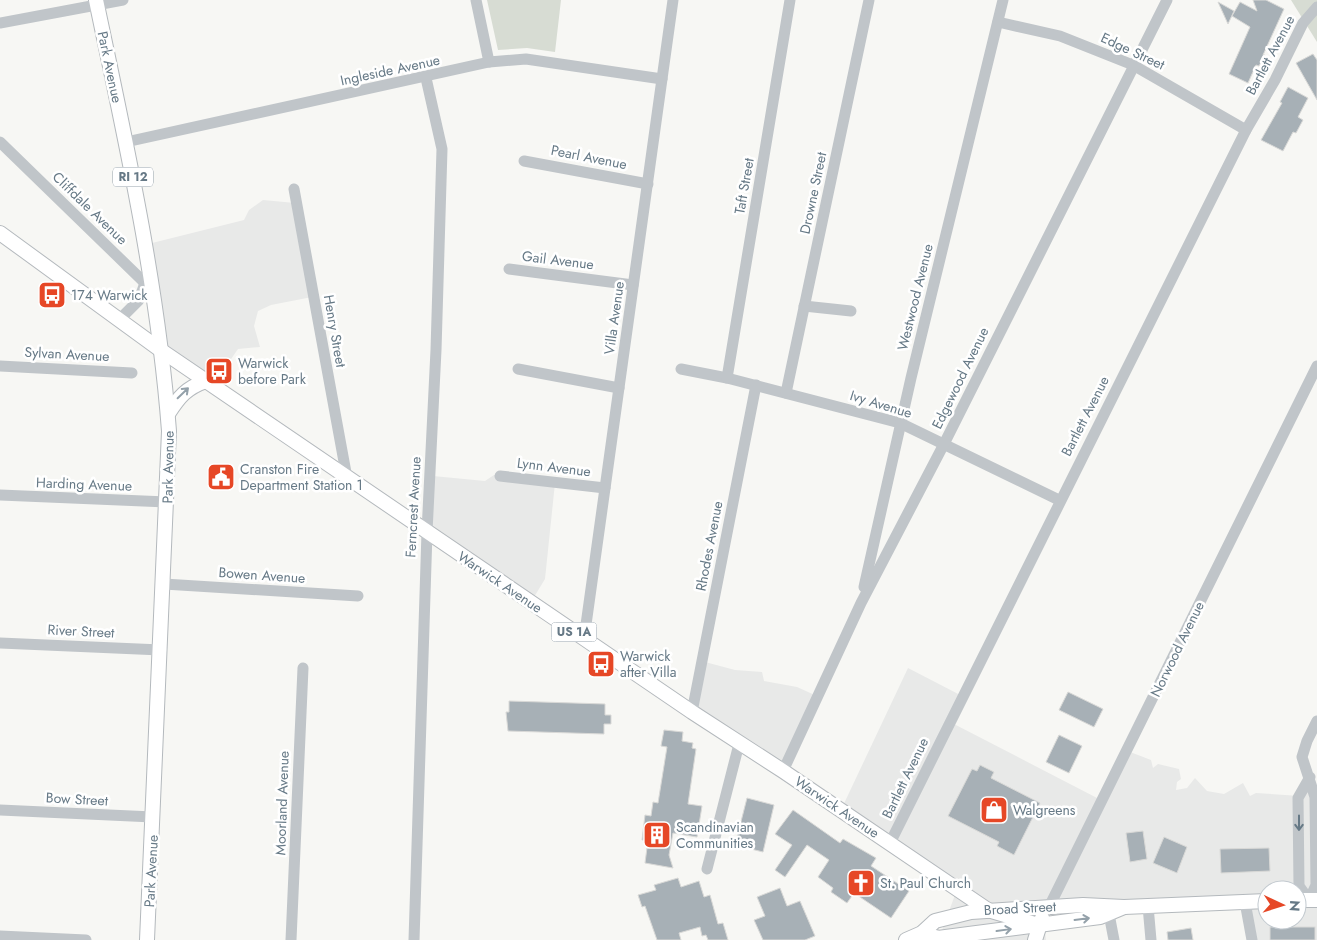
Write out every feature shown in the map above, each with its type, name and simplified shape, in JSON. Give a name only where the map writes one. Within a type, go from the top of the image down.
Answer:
[{"type":"main road","name":"Park Avenue","points":[[96,2],[150,266],[162,351],[170,444],[147,940]]},
{"type":"main road","name":"Warwick Avenue","points":[[0,233],[162,351],[739,744],[988,910],[1040,934]]},
{"type":"main road","points":[[168,414],[180,394],[192,386],[206,381]]},
{"type":"main road","name":"Broad Street","points":[[906,940],[922,934],[929,924],[941,918],[988,910],[1099,904],[1124,907],[1257,901]]},
{"type":"main road","name":"Norwood Avenue","points":[[1040,934],[1049,907]]},
{"type":"main road","name":"Broad Street","points":[[922,934],[938,938],[1040,934],[1109,914],[1124,907]]},
{"type":"street","points":[[0,23],[96,2],[123,0]]},
{"type":"street","points":[[476,0],[489,62]]},
{"type":"street","name":"Villa Avenue","points":[[584,639],[673,0]]},
{"type":"street","name":"Taft Street","points":[[727,378],[790,0]]},
{"type":"street","name":"Drowne Street","points":[[786,393],[869,0]]},
{"type":"street","name":"Westwood Avenue","points":[[861,603],[900,423],[1003,0]]},
{"type":"street","name":"Edgewood Avenue","points":[[782,771],[861,603],[944,444],[1166,0]]},
{"type":"street","name":"Bartlett Avenue","points":[[890,843],[1246,130],[1275,80],[1303,22],[1317,7]]},
{"type":"street","name":"Edge Street","points":[[998,22],[1060,36],[1133,65],[1246,130]]},
{"type":"street","name":"Ingleside Avenue","points":[[126,142],[426,78],[489,62],[526,59],[662,79]]},
{"type":"street","name":"Ferncrest Avenue","points":[[414,940],[442,149],[426,78]]},
{"type":"street","name":"Cliffdale Avenue","points":[[0,142],[145,283]]},
{"type":"street","name":"Pearl Avenue","points":[[524,161],[648,184]]},
{"type":"street","name":"Henry Street","points":[[294,190],[348,478]]},
{"type":"street","points":[[120,319],[139,300],[150,266]]},
{"type":"street","name":"Gail Avenue","points":[[509,269],[633,285]]},
{"type":"street","points":[[804,306],[851,311]]},
{"type":"street","name":"Sylvan Avenue","points":[[0,366],[132,373]]},
{"type":"street","name":"Norwood Avenue","points":[[1049,907],[1317,366]]},
{"type":"street","points":[[518,369],[619,388]]},
{"type":"street","name":"Ivy Avenue","points":[[681,369],[756,385],[900,423],[1060,500]]},
{"type":"street","name":"Rhodes Avenue","points":[[692,712],[756,385]]},
{"type":"street","name":"Lynn Avenue","points":[[500,476],[605,488]]},
{"type":"street","name":"Harding Avenue","points":[[0,495],[168,502]]},
{"type":"street","name":"Bowen Avenue","points":[[164,584],[358,596]]},
{"type":"street","name":"River Street","points":[[0,643],[161,650]]},
{"type":"street","name":"Moorland Avenue","points":[[291,940],[303,668]]},
{"type":"street","points":[[1308,900],[1316,885],[1315,797],[1313,777],[1302,757],[1307,741],[1317,721]]},
{"type":"street","points":[[707,869],[739,744]]},
{"type":"street","points":[[1308,900],[1299,885],[1298,798],[1313,777]]},
{"type":"street","name":"Bow Street","points":[[0,810],[153,817]]},
{"type":"street","points":[[1245,902],[1252,940]]},
{"type":"street","points":[[1148,906],[1150,940]]},
{"type":"street","points":[[1109,914],[1114,940]]},
{"type":"street","points":[[0,936],[86,940]]},
{"type":"shaded area","points":[[487,0],[561,0],[555,52],[527,48],[498,50]]},
{"type":"shaded area","points":[[1291,0],[1317,0],[1317,42]]},
{"type":"shaded area","points":[[263,200],[295,203],[312,297],[271,305],[258,311],[254,326],[260,347],[238,349],[213,385],[163,353],[148,244],[244,220],[249,210]]},
{"type":"shaded area","points":[[494,475],[555,483],[545,579],[531,602],[429,534],[433,476],[485,481]]},
{"type":"shaded area","points":[[705,662],[735,670],[762,672],[764,681],[797,687],[817,696],[782,769],[694,705]]},
{"type":"shaded area","points":[[908,668],[964,697],[952,723],[1099,799],[1125,750],[1151,760],[1153,768],[1158,764],[1179,769],[1181,779],[1177,782],[1176,790],[1187,788],[1195,778],[1207,791],[1224,794],[1243,783],[1250,796],[1256,793],[1300,796],[1309,782],[1317,828],[1317,940],[1248,940],[1242,906],[1043,914],[1046,940],[928,940],[940,936],[956,892],[840,812]]},
{"type":"building","points":[[1253,0],[1266,0],[1284,9],[1263,55],[1265,55],[1259,66],[1256,65],[1248,83],[1229,74],[1250,27],[1232,16],[1240,2],[1257,11]]},
{"type":"building","points":[[1218,2],[1234,11],[1228,24]]},
{"type":"building","points":[[1313,54],[1317,60],[1317,100],[1296,63]]},
{"type":"building","points":[[1288,87],[1308,98],[1298,117],[1303,120],[1296,133],[1293,132],[1283,151],[1261,140],[1282,103],[1280,102]]},
{"type":"building","points":[[1068,692],[1103,709],[1094,727],[1059,710]]},
{"type":"building","points":[[509,701],[605,704],[605,715],[611,715],[611,724],[604,724],[604,734],[508,731],[506,712],[509,712]]},
{"type":"building","points":[[664,730],[683,732],[682,741],[693,743],[692,748],[696,749],[688,804],[702,806],[697,837],[673,833],[669,855],[673,868],[645,863],[648,840],[642,840],[645,815],[651,816],[653,802],[658,803],[667,747],[661,746]]},
{"type":"building","points":[[1059,735],[1082,746],[1069,773],[1046,762]]},
{"type":"building","name":"Walgreens","points":[[980,765],[994,772],[991,778],[1040,803],[1014,855],[997,846],[999,842],[948,816],[972,769],[977,771]]},
{"type":"building","points":[[747,798],[774,805],[763,852],[735,845]]},
{"type":"building","name":"St. Paul Church","points":[[793,810],[840,843],[843,839],[876,858],[871,866],[909,891],[891,918],[854,893],[847,903],[831,892],[833,888],[818,877],[829,860],[807,845],[785,877],[775,870],[792,845],[775,834]]},
{"type":"building","points":[[1143,831],[1147,859],[1130,862],[1126,833]]},
{"type":"building","points":[[1164,837],[1187,847],[1177,873],[1153,863]]},
{"type":"building","points":[[1269,848],[1270,871],[1221,873],[1220,849]]},
{"type":"building","points":[[678,878],[681,887],[699,881],[704,897],[710,895],[718,924],[723,923],[728,940],[708,940],[706,935],[702,936],[700,927],[679,933],[681,940],[657,940],[645,906],[642,907],[638,895],[656,890],[654,885]]},
{"type":"building","points":[[780,888],[787,906],[800,901],[815,936],[805,940],[763,940],[754,920],[765,916],[757,897]]},
{"type":"building","points":[[1307,927],[1315,927],[1315,940],[1270,940],[1270,930],[1307,930]]},
{"type":"building","points":[[1191,928],[1193,940],[1168,940],[1167,932]]},
{"type":"place","name":"174 Warwick","points":[[52,295]]},
{"type":"place","name":"Warwick before Park","points":[[219,371]]},
{"type":"place","name":"Cranston Fire Department Station 1","points":[[221,477]]},
{"type":"place","name":"Warwick after Villa","points":[[601,664]]},
{"type":"place","name":"Walgreens","points":[[994,810]]},
{"type":"place","name":"Scandinavian Communities","points":[[657,835]]},
{"type":"place","name":"St. Paul Church","points":[[861,883]]}]
